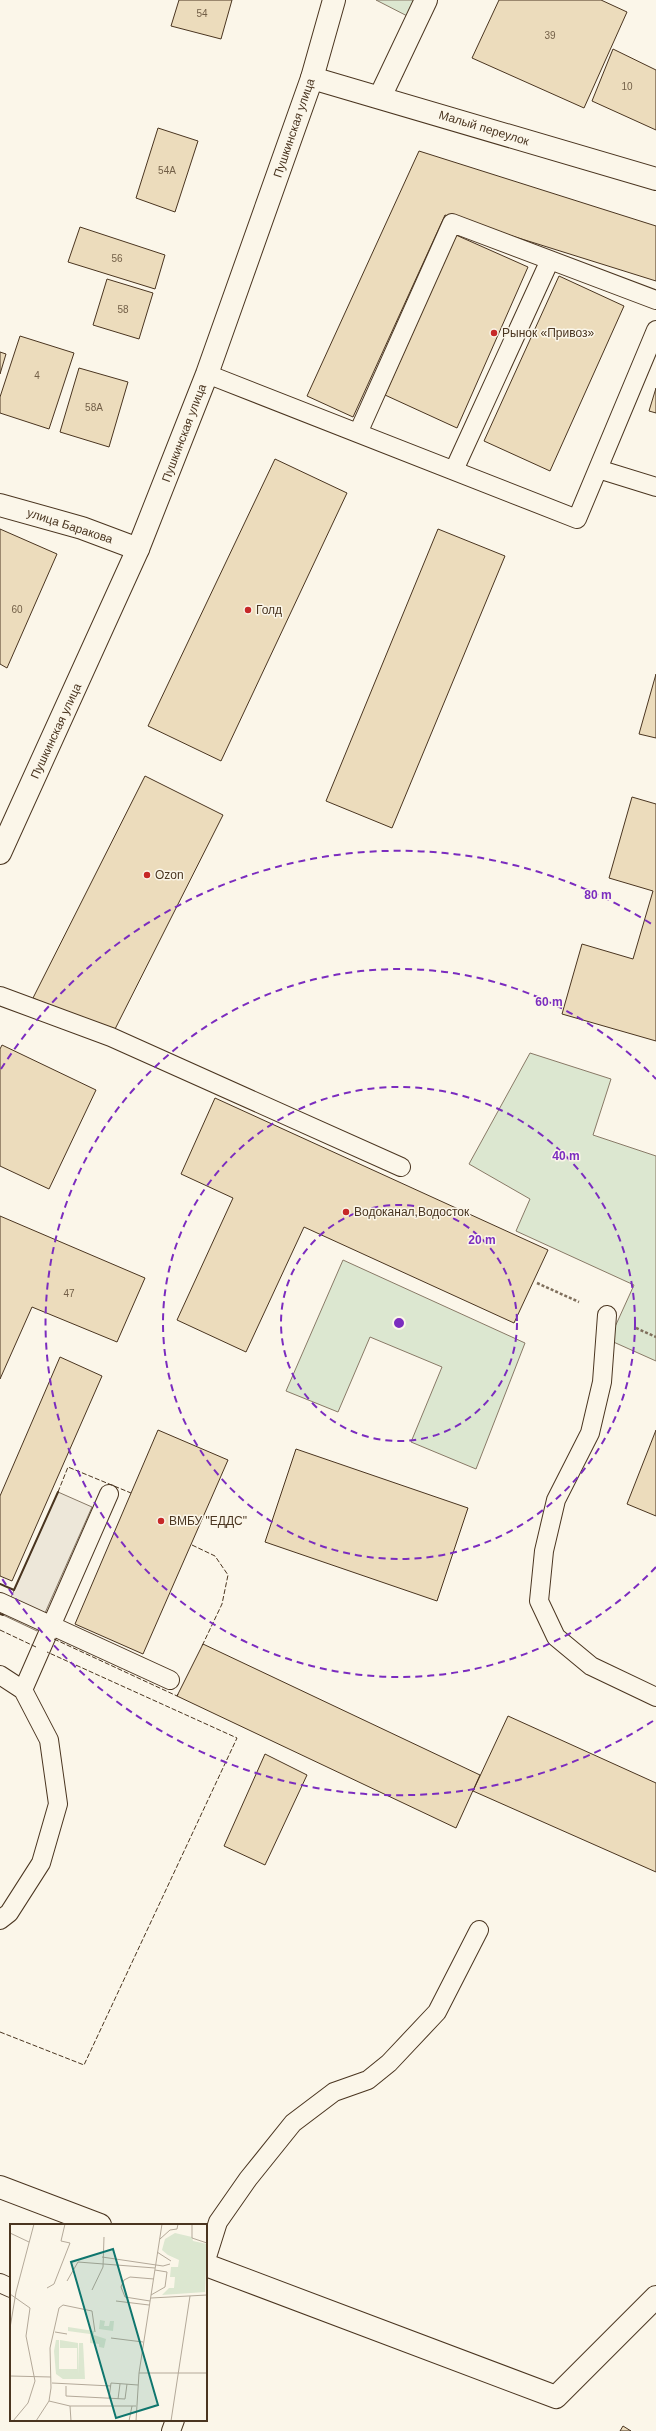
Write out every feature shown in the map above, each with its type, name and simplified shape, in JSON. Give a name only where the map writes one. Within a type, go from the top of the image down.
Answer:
[{"type":"street","name":"Пушкинская улица","points":[[0,853],[138,549],[207,374],[312,78],[334,0]]},
{"type":"street","points":[[380,97],[426,0]]},
{"type":"street","name":"Малый переулок","points":[[312,78],[656,179]]},
{"type":"street","name":"улица Баракова","points":[[0,505],[82,528],[138,549]]},
{"type":"street","points":[[0,2187],[97,2224]]},
{"type":"street","points":[[207,2265],[556,2397],[656,2297]]},
{"type":"lane","points":[[358,432],[452,223],[656,300]]},
{"type":"lane","points":[[454,470],[550,260]]},
{"type":"lane","points":[[207,374],[577,519],[656,330]]},
{"type":"lane","points":[[598,469],[656,487]]},
{"type":"lane","points":[[0,996],[111,1037],[401,1167]]},
{"type":"lane","points":[[607,1315],[602,1382],[590,1433],[556,1500],[544,1551],[539,1601],[556,1637],[591,1666],[656,1697]]},
{"type":"lane","points":[[24,1690],[53,1627],[109,1494]]},
{"type":"lane","points":[[0,1602],[170,1680]]},
{"type":"lane","points":[[0,1675],[24,1690],[49,1740],[58,1804],[41,1863],[9,1913],[0,1920]]},
{"type":"lane","points":[[207,2257],[218,2222],[248,2179],[294,2123],[334,2092],[368,2080],[389,2064],[437,2012],[479,1930]]},
{"type":"lane","points":[[0,2283],[10,2288]]},
{"type":"lane","points":[[171,2431],[175,2421]]},
{"type":"green space","points":[[376,0],[428,0],[417,21]]},
{"type":"green space","points":[[530,1053],[611,1079],[593,1135],[656,1156],[656,1361],[609,1340],[634,1285],[516,1231],[530,1199],[469,1164]]},
{"type":"green space","points":[[343,1260],[525,1343],[476,1469],[411,1442],[442,1367],[370,1337],[338,1412],[286,1391]]},
{"type":"shaded area","points":[[58,1492],[92,1507],[37,1631],[3,1615]]},
{"type":"building","points":[[179,0],[232,0],[221,39],[171,26]]},
{"type":"building","points":[[499,0],[601,0],[627,12],[584,108],[472,58]]},
{"type":"building","points":[[613,49],[656,70],[656,130],[592,101]]},
{"type":"building","points":[[158,128],[198,141],[175,212],[136,198]]},
{"type":"building","points":[[419,151],[656,226],[656,281],[445,215],[353,417],[307,396]]},
{"type":"building","points":[[80,227],[165,255],[155,289],[68,262]]},
{"type":"building","points":[[456,235],[528,267],[457,428],[385,395]]},
{"type":"building","points":[[559,276],[624,306],[550,471],[484,441]]},
{"type":"building","points":[[107,279],[153,293],[139,339],[93,325]]},
{"type":"building","points":[[20,336],[74,353],[49,429],[0,413],[0,397]]},
{"type":"building","points":[[0,352],[6,354],[0,374]]},
{"type":"building","points":[[79,368],[128,382],[109,447],[60,432]]},
{"type":"building","points":[[656,388],[656,413],[649,411]]},
{"type":"building","points":[[275,459],[347,493],[221,761],[148,726]]},
{"type":"building","points":[[0,529],[57,554],[7,668],[0,664]]},
{"type":"building","points":[[438,529],[505,556],[392,828],[326,801]]},
{"type":"building","points":[[656,674],[656,738],[639,734]]},
{"type":"building","points":[[145,776],[223,815],[111,1037],[33,998]]},
{"type":"building","points":[[632,797],[656,804],[656,1041],[562,1014],[582,944],[633,959],[653,891],[609,878]]},
{"type":"building","points":[[2,1045],[96,1090],[49,1189],[0,1166],[0,1049]]},
{"type":"building","name":"Водоканал,Водосток","points":[[215,1098],[548,1250],[514,1323],[304,1227],[246,1352],[177,1320],[233,1198],[181,1174]]},
{"type":"building","points":[[0,1216],[145,1278],[117,1342],[32,1307],[0,1379]]},
{"type":"building","points":[[60,1357],[102,1376],[12,1581],[0,1576],[0,1496]]},
{"type":"building","name":"ВМБУ \"ЕДДС\"","points":[[158,1430],[228,1460],[143,1654],[75,1624]]},
{"type":"building","points":[[656,1430],[656,1516],[627,1504]]},
{"type":"building","points":[[296,1449],[468,1508],[437,1601],[265,1542]]},
{"type":"building","points":[[203,1644],[480,1775],[456,1828],[177,1696]]},
{"type":"building","points":[[508,1716],[656,1783],[656,1872],[473,1791]]},
{"type":"building","points":[[265,1754],[307,1775],[265,1865],[224,1846]]},
{"type":"building","points":[[623,2426],[631,2431],[620,2431]]},
{"type":"fence","points":[[58,1492],[68,1467],[131,1493]]},
{"type":"fence","points":[[192,1545],[215,1556],[228,1575],[222,1604],[202,1646]]},
{"type":"fence","points":[[0,1630],[36,1647]]},
{"type":"fence","points":[[54,1639],[177,1696],[178,1694]]},
{"type":"fence","points":[[0,2032],[84,2065],[237,1738],[47,1652]]},
{"type":"wall","points":[[0,1584],[14,1590],[58,1492]]},
{"type":"place","name":"Рынок «Привоз»","points":[[494,333]]},
{"type":"place","name":"Голд","points":[[248,610]]},
{"type":"place","name":"Ozon","points":[[147,875]]},
{"type":"place","name":"Водоканал,Водосток","points":[[346,1212]]},
{"type":"place","name":"ВМБУ \"ЕДДС\"","points":[[161,1521]]}]
